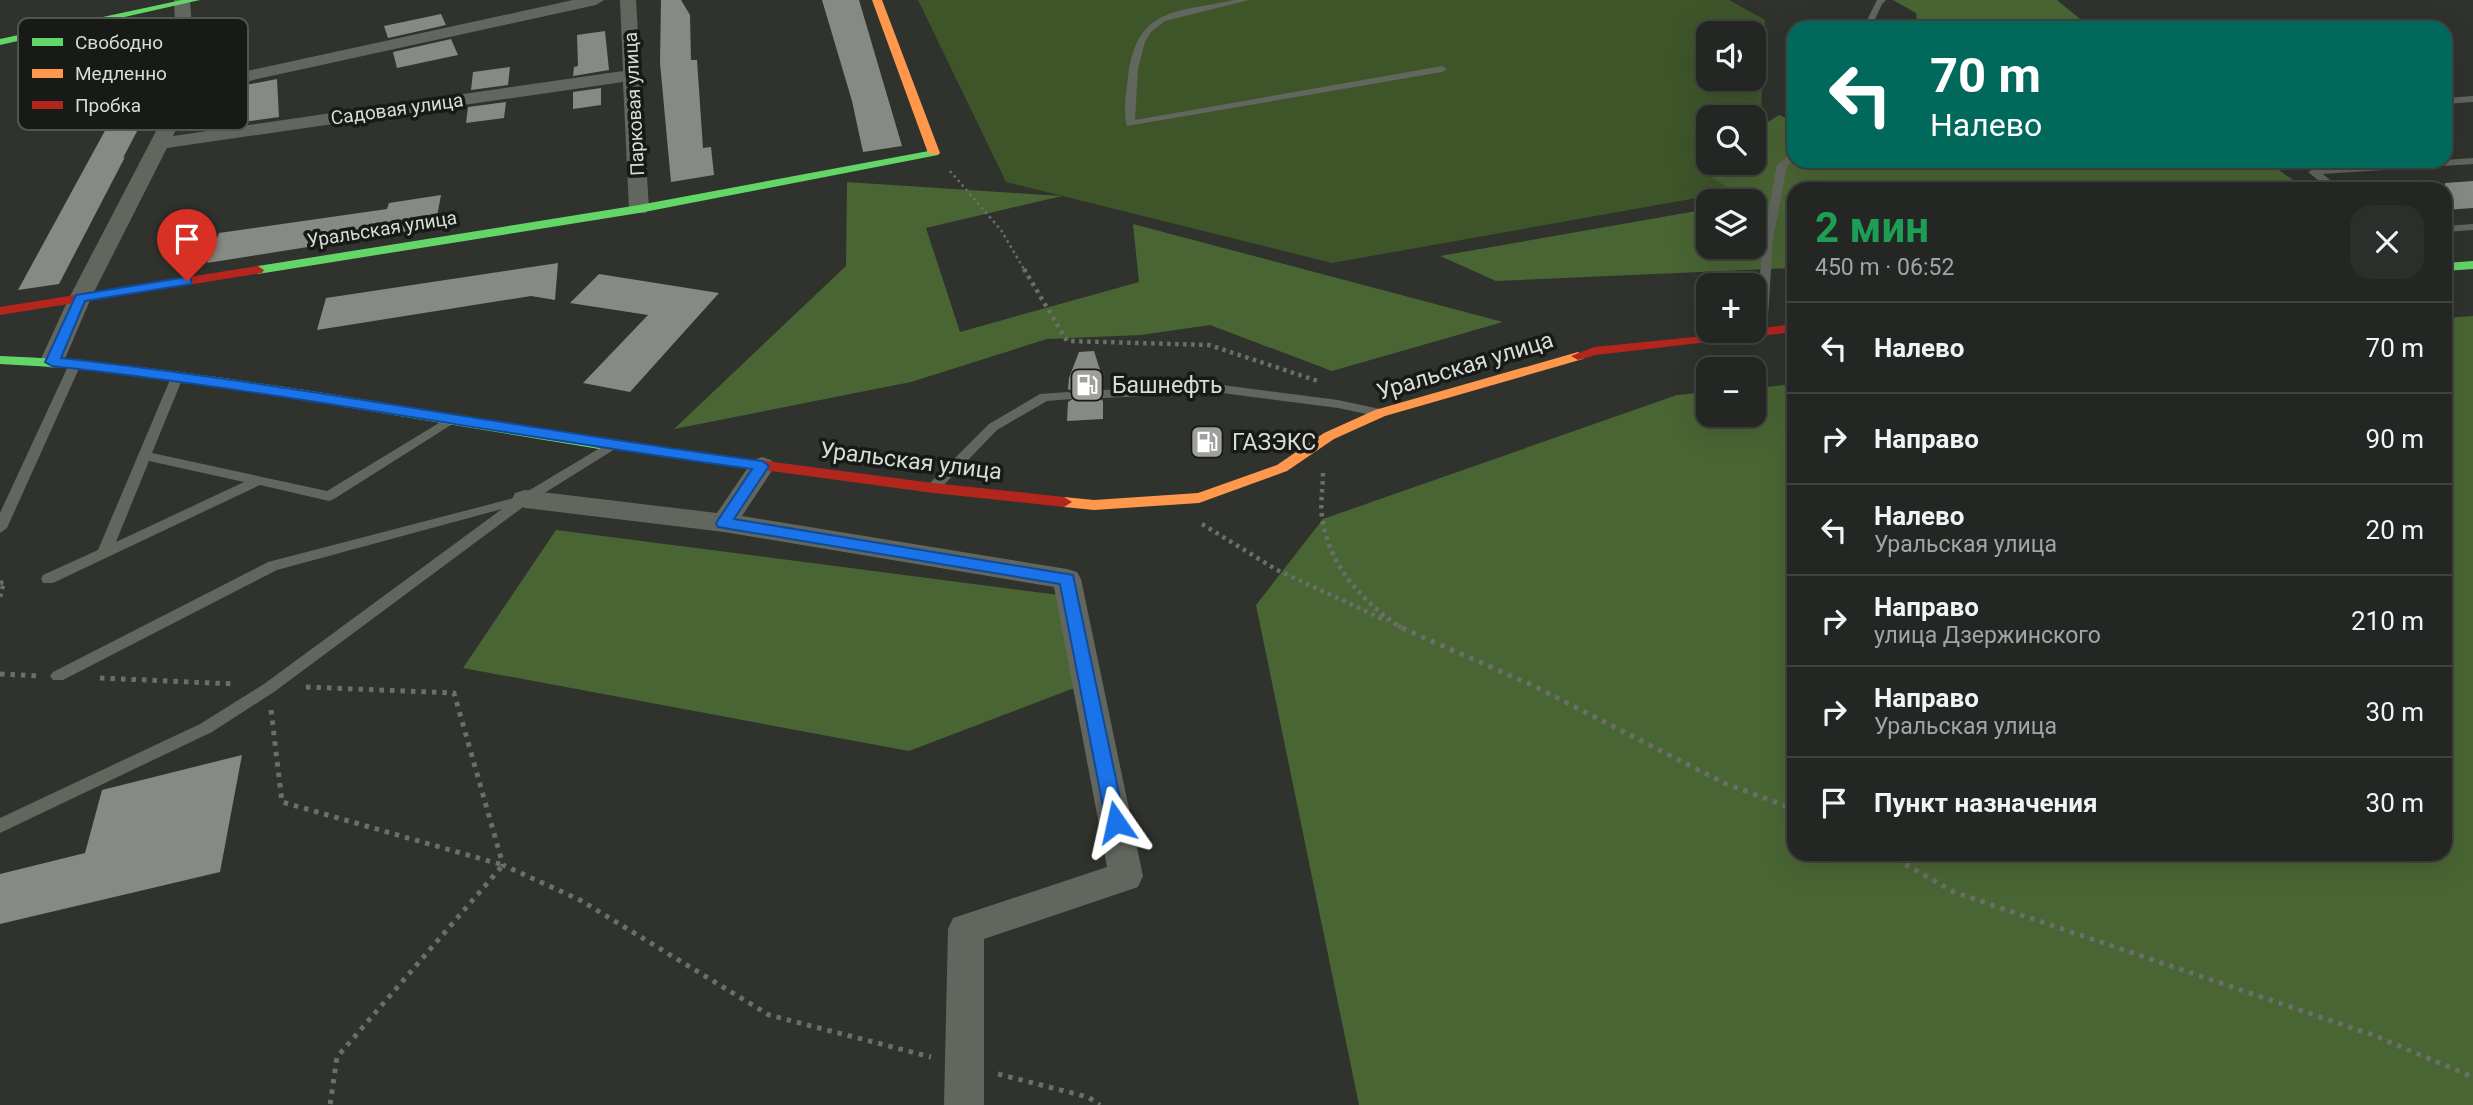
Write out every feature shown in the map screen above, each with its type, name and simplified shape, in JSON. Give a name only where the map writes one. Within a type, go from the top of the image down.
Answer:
[{"type":"street","points":[[248,76],[596,0]]},
{"type":"street","name":"Парковая улица","points":[[628,0],[639,209]]},
{"type":"street","name":"Уральская улица","points":[[0,312],[639,209],[935,155],[877,0]]},
{"type":"street","points":[[109,18],[187,1]]},
{"type":"street","points":[[0,42],[18,38]]},
{"type":"street","name":"Садовая улица","points":[[162,143],[632,75]]},
{"type":"street","points":[[64,363],[80,298],[168,130]]},
{"type":"street","points":[[2452,266],[2473,265]]},
{"type":"street","name":"Уральская улица","points":[[1766,331],[1787,329]]},
{"type":"street","name":"Уральская улица","points":[[0,360],[64,363],[178,375],[457,418],[610,446],[933,488],[1094,505],[1199,498],[1282,468],[1329,436],[1380,413],[1594,351],[1696,339]]},
{"type":"street","points":[[724,523],[762,466]]},
{"type":"street","points":[[525,499],[724,523],[1068,579],[1126,876],[966,929],[964,1105]]},
{"type":"lane","points":[[1245,0],[1156,21],[1141,41],[1130,83],[1130,124],[1442,69]]},
{"type":"lane","points":[[1870,21],[1882,0]]},
{"type":"lane","points":[[2452,100],[2473,99]]},
{"type":"lane","points":[[1766,274],[1770,227],[1782,164],[1787,160]]},
{"type":"lane","points":[[2452,162],[2473,161]]},
{"type":"lane","points":[[2327,182],[2313,172],[2371,168]]},
{"type":"lane","points":[[2452,228],[2473,227]]},
{"type":"lane","points":[[0,528],[64,363]]},
{"type":"lane","points":[[104,553],[178,375]]},
{"type":"lane","points":[[1103,394],[1222,389],[1338,404],[1380,413]]},
{"type":"lane","points":[[933,488],[993,427],[1044,397],[1068,396]]},
{"type":"lane","points":[[144,456],[329,496],[457,418]]},
{"type":"lane","points":[[0,826],[206,728],[270,687],[525,499],[610,446]]},
{"type":"lane","points":[[48,579],[258,481]]},
{"type":"lane","points":[[56,677],[273,566],[525,499]]},
{"type":"path","points":[[1163,500],[1277,570],[1534,686],[1724,783],[1787,806]]},
{"type":"path","points":[[0,583],[4,582],[0,597]]},
{"type":"path","points":[[0,674],[270,687]]},
{"type":"path","points":[[94,679],[454,693],[503,865]]},
{"type":"path","points":[[270,687],[282,802],[503,865],[580,900],[769,1015],[1088,1097],[1100,1105]]},
{"type":"path","points":[[1899,861],[1954,892],[2373,1035],[2473,1077]]},
{"type":"path","points":[[330,1105],[337,1057],[503,865]]},
{"type":"green space","points":[[918,0],[1729,0],[1765,20],[1696,21],[1696,91],[1762,91],[1761,105],[1696,105],[1696,175],[1759,175],[1758,187],[1696,189],[1696,198],[1332,263],[1006,182]]},
{"type":"green space","points":[[1893,0],[2057,0],[2082,21],[1917,21],[1916,13]]},
{"type":"green space","points":[[1779,115],[1787,119],[1787,168],[2276,168],[2296,182],[1787,182],[1787,268],[1496,281],[1440,256],[1696,211],[1696,259],[1766,259],[1766,189],[1730,189],[1709,175],[1766,175],[1766,123]]},
{"type":"green space","points":[[847,182],[1062,196],[926,228],[960,332],[1139,282],[1133,224],[1503,322],[1332,371],[1210,325],[1141,335],[1047,339],[911,382],[674,429],[846,266]]},
{"type":"green space","points":[[2473,316],[2473,1105],[1359,1105],[1256,605],[1323,519],[1677,395],[1696,393],[1696,427],[1766,427],[1766,387],[1787,385],[1787,861],[2452,861],[2452,318]]},
{"type":"green space","points":[[556,530],[1075,597],[1077,687],[909,751],[463,668]]},
{"type":"building","points":[[661,0],[681,0],[690,15],[691,60],[697,60],[703,148],[711,147],[714,175],[671,182],[660,63]]},
{"type":"building","points":[[822,0],[859,0],[902,146],[863,152],[852,101]]},
{"type":"building","points":[[441,14],[446,25],[388,38],[384,26]]},
{"type":"building","points":[[605,31],[609,70],[573,76],[574,67],[578,66],[577,35]]},
{"type":"building","points":[[451,39],[458,55],[397,68],[393,52]]},
{"type":"building","points":[[510,67],[508,85],[471,90],[473,72]]},
{"type":"building","points":[[277,79],[279,117],[248,121],[248,85]]},
{"type":"building","points":[[601,88],[601,105],[573,109],[573,92]]},
{"type":"building","points":[[506,102],[504,118],[466,123],[468,107]]},
{"type":"building","points":[[105,130],[138,130],[59,284],[18,290]]},
{"type":"building","points":[[2473,181],[2473,208],[2452,210],[2452,182]]},
{"type":"building","points":[[441,195],[435,227],[207,263],[219,233],[387,209],[389,203]]},
{"type":"building","points":[[558,263],[555,300],[531,296],[317,330],[326,298]]},
{"type":"building","points":[[599,274],[719,293],[630,392],[583,383],[648,315],[570,303]]},
{"type":"building","points":[[1094,351],[1103,388],[1095,395],[1103,401],[1103,419],[1067,421],[1068,402],[1076,397],[1074,392],[1068,389],[1069,378],[1079,352]]},
{"type":"building","points":[[242,755],[220,872],[0,924],[0,874],[85,853],[102,790]]},
{"type":"traffic: fast","points":[[111,18],[195,0]]},
{"type":"traffic: fast","points":[[0,42],[18,38]]},
{"type":"traffic: fast","points":[[258,270],[639,209],[934,153]]},
{"type":"traffic: fast","points":[[2452,266],[2473,265]]},
{"type":"traffic: fast","points":[[0,360],[175,375],[599,444]]},
{"type":"traffic: slow","points":[[877,0],[934,153]]},
{"type":"traffic: slow","points":[[1064,502],[1094,505],[1199,498],[1282,468],[1329,436],[1380,413],[1578,356]]},
{"type":"traffic: jam","points":[[0,311],[258,270]]},
{"type":"traffic: jam","points":[[1578,356],[1594,351],[1787,329]]},
{"type":"traffic: jam","points":[[599,444],[933,488],[1064,502]]},
{"type":"place","name":"Башнефть","points":[[1087,385]]},
{"type":"place","name":"ГАЗЭКС","points":[[1207,442]]},
{"type":"route","points":[[187,281],[80,298],[52,362],[178,375],[457,418],[610,446],[762,466],[724,523],[1068,579],[1116,822]]}]
